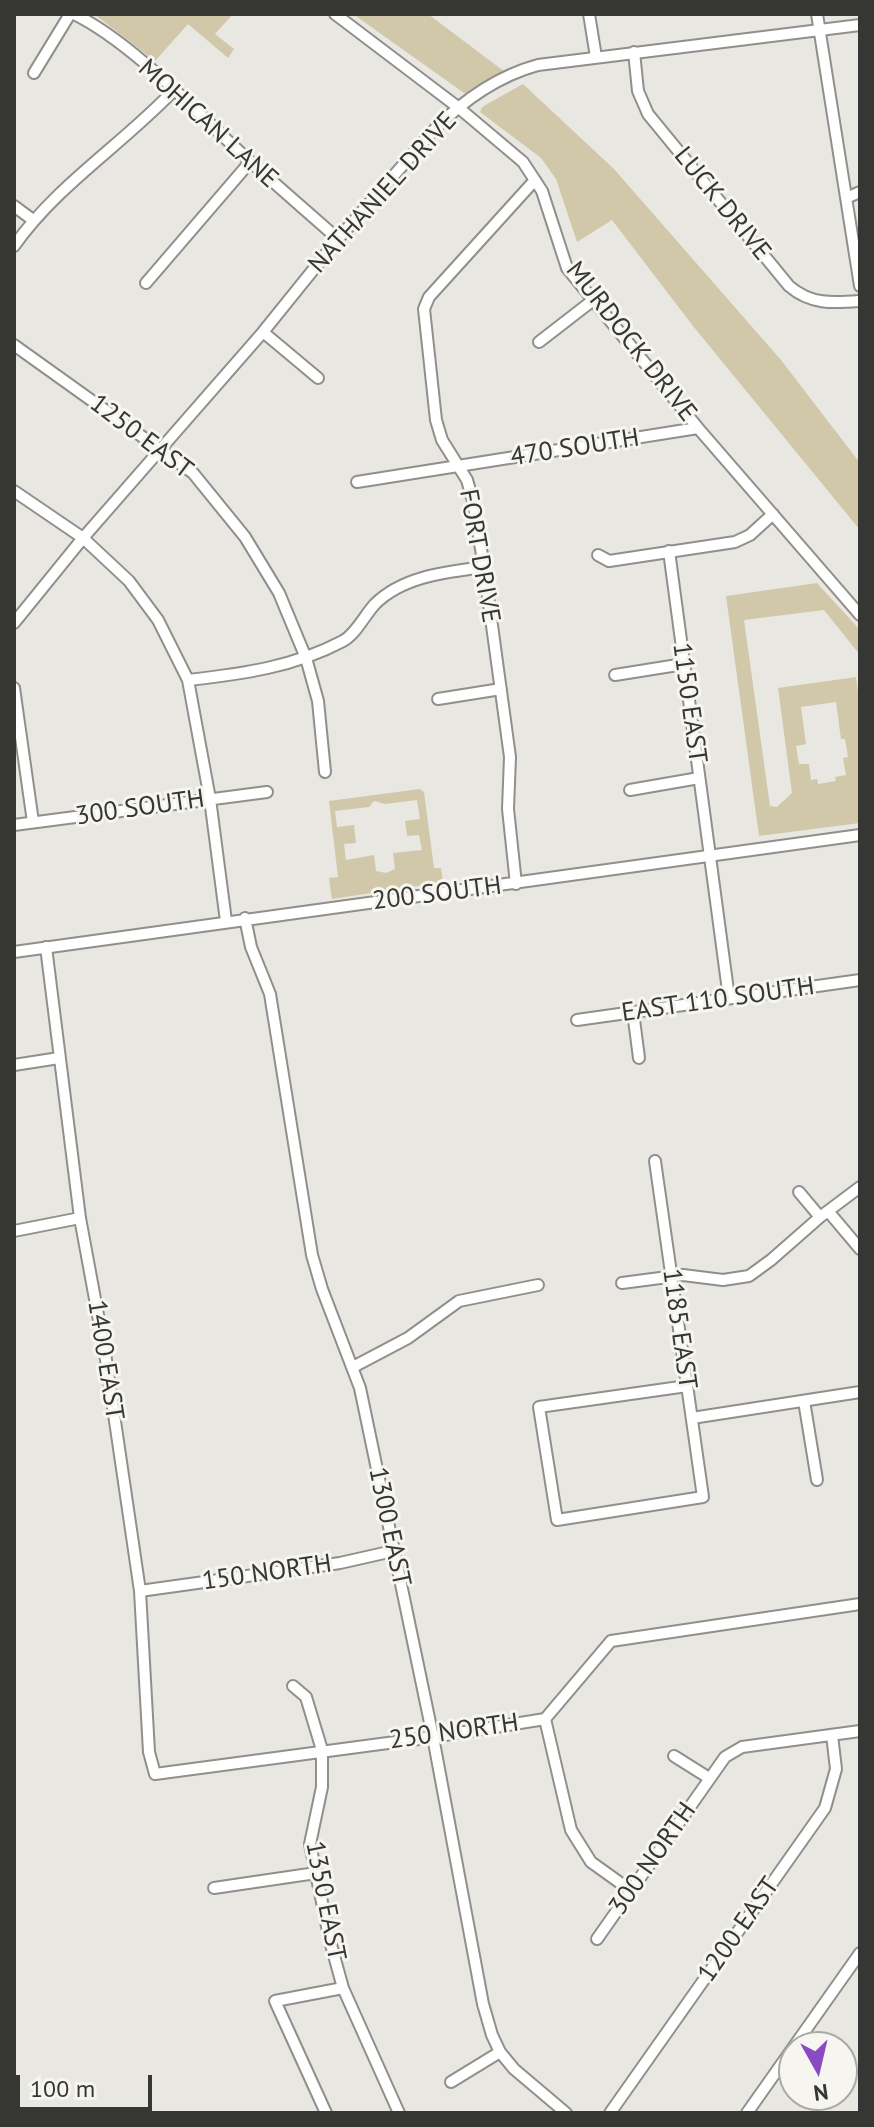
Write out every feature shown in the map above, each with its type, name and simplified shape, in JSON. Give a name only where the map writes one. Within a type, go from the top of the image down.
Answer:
[{"type":"street","points":[[34,73],[72,14]]},
{"type":"street","name":"MOHICAN LANE","points":[[72,14],[94,24],[174,90],[338,239]]},
{"type":"street","name":"MURDOCK DRIVE","points":[[335,14],[507,146],[542,191],[567,268],[698,428],[860,615]]},
{"type":"street","points":[[589,14],[596,57]]},
{"type":"street","points":[[817,14],[860,286]]},
{"type":"street","name":"NATHANIEL DRIVE","points":[[14,623],[83,538],[263,332],[338,239],[432,132],[459,108],[509,74],[538,65],[860,25]]},
{"type":"street","name":"LUCK DRIVE","points":[[634,52],[638,91],[648,114],[789,286],[815,301],[860,301]]},
{"type":"street","points":[[14,246],[33,220],[131,133],[174,90]]},
{"type":"street","points":[[146,283],[250,162]]},
{"type":"street","name":"FORT DRIVE","points":[[516,884],[508,809],[510,757],[484,567],[467,480],[442,440],[436,420],[424,309],[429,297],[535,180]]},
{"type":"street","points":[[846,198],[860,192]]},
{"type":"street","points":[[14,206],[33,220]]},
{"type":"street","points":[[539,342],[592,301]]},
{"type":"street","points":[[263,332],[318,378]]},
{"type":"street","name":"1250 EAST","points":[[14,345],[193,473],[245,537],[279,593],[306,658],[318,701],[325,772]]},
{"type":"street","name":"470 SOUTH","points":[[357,482],[698,428]]},
{"type":"street","points":[[14,491],[83,538],[129,581],[158,620],[188,680],[210,799],[226,921]]},
{"type":"street","points":[[598,555],[609,561],[735,542],[750,535],[773,514]]},
{"type":"street","name":"1150 EAST","points":[[669,551],[729,998]]},
{"type":"street","points":[[188,680],[244,674],[306,658],[347,639],[376,603],[401,585],[484,567]]},
{"type":"street","points":[[615,675],[684,664]]},
{"type":"street","points":[[14,688],[33,822]]},
{"type":"street","points":[[438,699],[501,689]]},
{"type":"street","points":[[630,790],[699,778]]},
{"type":"street","name":"300 SOUTH","points":[[14,825],[267,792]]},
{"type":"street","name":"200 SOUTH","points":[[14,952],[860,835]]},
{"type":"street","name":"1300 EAST","points":[[245,918],[251,947],[270,994],[312,1255],[353,1367],[433,1737],[483,2004],[500,2052],[526,2081],[566,2113]]},
{"type":"street","name":"1400 EAST","points":[[46,947],[80,1218],[105,1353],[140,1591],[149,1752],[155,1774]]},
{"type":"street","name":"EAST 110 SOUTH","points":[[577,1020],[860,980]]},
{"type":"street","points":[[633,1012],[639,1058]]},
{"type":"street","points":[[14,1065],[59,1058]]},
{"type":"street","name":"1185 EAST","points":[[655,1161],[703,1497],[557,1520],[539,1407],[687,1386]]},
{"type":"street","points":[[622,1283],[672,1277],[700,1276],[723,1280],[749,1276],[860,1187]]},
{"type":"street","points":[[799,1192],[860,1249]]},
{"type":"street","points":[[14,1231],[80,1218]]},
{"type":"street","points":[[353,1367],[408,1338],[459,1301],[538,1285]]},
{"type":"street","points":[[692,1418],[860,1392]]},
{"type":"street","points":[[804,1401],[817,1480]]},
{"type":"street","name":"150 NORTH","points":[[140,1591],[340,1563],[393,1551]]},
{"type":"street","name":"250 NORTH","points":[[155,1774],[545,1719],[611,1641],[860,1604]]},
{"type":"street","name":"1350 EAST","points":[[293,1686],[306,1697],[322,1750],[322,1787],[310,1844],[343,1988],[399,2113]]},
{"type":"street","points":[[545,1719],[571,1830],[591,1862],[630,1890]]},
{"type":"street","name":"300 NORTH","points":[[597,1939],[725,1757],[742,1747],[860,1731]]},
{"type":"street","name":"1200 EAST","points":[[610,2113],[825,1808],[836,1769],[832,1735]]},
{"type":"street","name":"300 NORTH","points":[[674,1756],[709,1778]]},
{"type":"street","points":[[214,1888],[316,1873]]},
{"type":"street","points":[[747,2113],[860,1953]]},
{"type":"street","points":[[326,2113],[275,2001],[343,1988]]},
{"type":"street","points":[[451,2082],[500,2052]]},
{"type":"shaded area","points":[[94,14],[233,14],[215,34],[234,49],[228,58],[188,24],[155,61]]},
{"type":"shaded area","points":[[353,14],[428,14],[505,72],[472,94],[464,93]]},
{"type":"shaded area","points":[[523,84],[614,169],[781,360],[860,463],[860,530],[693,326],[612,220],[577,242],[556,179],[541,158],[480,112],[482,107]]},
{"type":"shaded area","points":[[817,583],[860,630],[860,655],[824,610],[744,620],[770,806],[777,807],[792,793],[778,688],[856,677],[860,706],[860,823],[759,836],[726,596]],"holes":[[[836,702],[841,739],[845,739],[848,757],[843,758],[846,775],[835,777],[836,781],[818,784],[817,779],[811,780],[809,764],[799,764],[796,746],[806,744],[801,707]]]},
{"type":"shaded area","points":[[420,789],[424,792],[434,868],[441,868],[443,882],[332,899],[329,878],[338,877],[329,801]],"holes":[[[417,800],[420,819],[405,821],[407,836],[419,835],[422,850],[393,853],[395,869],[386,873],[376,871],[374,855],[346,860],[344,844],[356,843],[354,825],[337,827],[335,811],[369,807],[374,801],[385,804]]]}]
